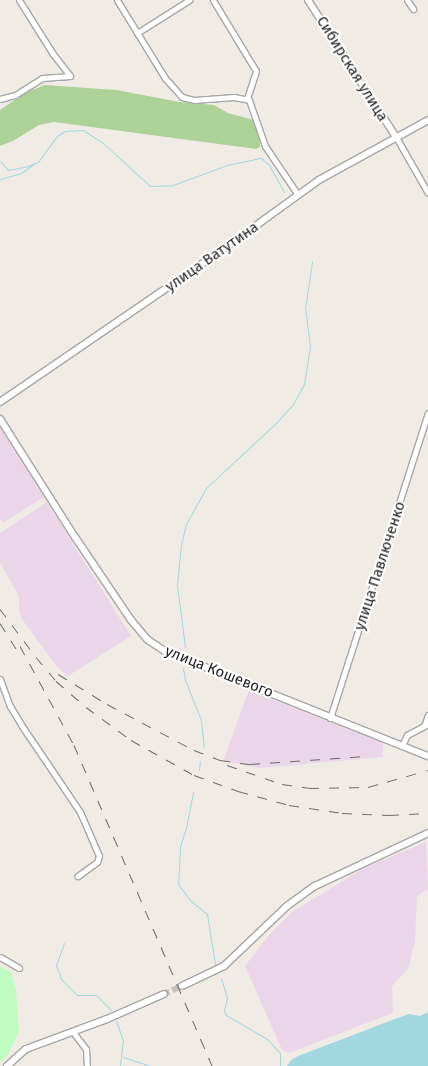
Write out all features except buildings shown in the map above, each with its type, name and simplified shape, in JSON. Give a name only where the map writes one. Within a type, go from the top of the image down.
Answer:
[{"type":"street","points":[[0,99],[15,94],[42,78],[70,76],[59,64],[19,0]]},
{"type":"street","points":[[117,0],[165,78],[182,97],[194,100],[247,99]]},
{"type":"street","points":[[137,33],[189,0]]},
{"type":"street","points":[[214,0],[256,72],[247,99]]},
{"type":"street","name":"Сибирская улица","points":[[308,0],[396,137]]},
{"type":"street","points":[[407,0],[412,9]]},
{"type":"street","points":[[247,99],[255,112],[265,146],[298,195]]},
{"type":"street","name":"улица Ватутина","points":[[0,402],[119,322],[319,180],[428,120]]},
{"type":"street","points":[[396,137],[428,193]]},
{"type":"street","name":"улица Павлюченко","points":[[330,718],[428,413]]},
{"type":"street","name":"улица Кошевого","points":[[0,418],[75,537],[131,620],[148,640],[165,651],[428,756]]},
{"type":"street","points":[[0,679],[10,706],[24,730],[80,812],[99,856],[97,862],[78,876]]},
{"type":"street","points":[[402,746],[407,736],[426,725],[428,715]]},
{"type":"street","points":[[182,986],[224,966],[287,906],[315,886],[428,833]]},
{"type":"street","points":[[0,957],[19,968]]},
{"type":"street","points":[[7,1066],[26,1049],[73,1032],[164,994]]},
{"type":"street","points":[[73,1032],[86,1050],[87,1066]]},
{"type":"shaded area","points":[[0,427],[44,497],[3,523],[0,518]]},
{"type":"shaded area","points":[[47,502],[131,636],[68,676],[56,666],[22,619],[19,611],[19,596],[0,563],[0,533]]},
{"type":"shaded area","points":[[249,690],[383,743],[383,757],[260,768],[223,761]]},
{"type":"shaded area","points":[[426,842],[428,889],[417,896],[415,941],[408,969],[392,986],[393,1013],[289,1053],[282,1050],[245,966],[269,935],[292,912],[364,868]]},
{"type":"green space","points":[[45,85],[116,90],[180,102],[214,105],[228,113],[254,120],[259,135],[260,147],[256,149],[54,122],[39,125],[13,141],[0,146],[0,110],[27,92]]},
{"type":"green space","points":[[0,966],[11,972],[16,990],[19,1032],[8,1054],[0,1062]]},
{"type":"water","points":[[428,1012],[428,1066],[287,1066],[291,1060],[298,1056],[409,1014],[420,1016]]},
{"type":"waterway","points":[[0,161],[8,170],[28,166],[38,162],[57,136],[65,131],[83,130],[103,143],[150,186],[173,185],[227,165],[261,158],[269,165],[284,192]]},
{"type":"waterway","points":[[0,179],[21,173],[35,163]]},
{"type":"waterway","points":[[185,647],[177,585],[181,545],[186,524],[206,488],[277,422],[293,404],[304,384],[310,347],[305,309],[312,262]]},
{"type":"waterway","points":[[183,668],[185,680],[201,720],[204,747]]},
{"type":"waterway","points":[[199,770],[200,761]]},
{"type":"waterway","points":[[193,792],[180,847],[178,884],[191,901],[207,914],[215,964]]},
{"type":"waterway","points":[[64,943],[56,965],[61,979],[77,995],[96,995],[111,1010]]},
{"type":"waterway","points":[[221,978],[227,998],[224,1011],[226,1015],[267,1039],[280,1053],[280,1066]]},
{"type":"waterway","points":[[116,1021],[123,1040],[120,1066]]},
{"type":"waterway","points":[[123,1057],[151,1066]]},
{"type":"tunnel","points":[[164,994],[182,986]]},
{"type":"railway","points":[[0,609],[56,681],[86,707],[131,740],[194,775],[238,791],[289,805],[342,813],[389,815],[428,813]]},
{"type":"railway","points":[[0,623],[20,655]]},
{"type":"railway","points":[[20,646],[74,745],[212,1066]]},
{"type":"railway","points":[[58,674],[107,704],[194,750],[220,760],[250,764],[366,756]]},
{"type":"railway","points":[[227,765],[282,784],[309,788],[368,787],[428,770]]}]
